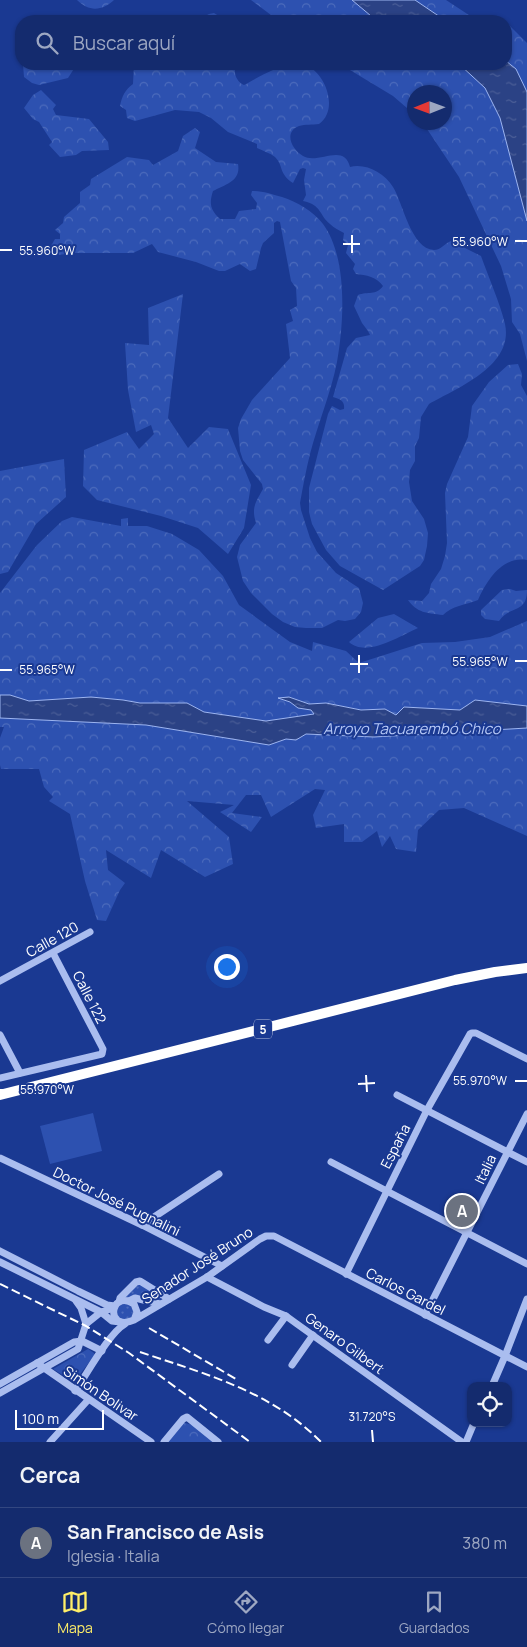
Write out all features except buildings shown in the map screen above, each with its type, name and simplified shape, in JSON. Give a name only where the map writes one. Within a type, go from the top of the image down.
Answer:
[{"type":"highway","name":"5","points":[[0,1095],[454,980],[527,968]]},
{"type":"street","name":"Calle 120","points":[[0,981],[90,932]]},
{"type":"street","name":"Calle 122","points":[[20,1073],[102,1054],[103,1049],[53,953]]},
{"type":"street","name":"España","points":[[346,1274],[427,1110],[467,1037],[472,1032],[527,1059]]},
{"type":"street","points":[[0,1035],[20,1073],[0,1078]]},
{"type":"street","points":[[397,1095],[527,1162]]},
{"type":"street","name":"Italia","points":[[425,1315],[527,1114]]},
{"type":"street","name":"Doctor José Pugnalini","points":[[0,1158],[142,1225],[222,1266]]},
{"type":"street","points":[[331,1162],[527,1264]]},
{"type":"street","points":[[142,1225],[219,1174]]},
{"type":"street","name":"Senador José Bruno","points":[[134,1320],[207,1277],[260,1239],[266,1236],[274,1236]]},
{"type":"street","name":"Carlos Gardel","points":[[274,1236],[527,1367]]},
{"type":"street","points":[[0,1251],[107,1305],[116,1305]]},
{"type":"street","points":[[0,1262],[101,1312],[112,1321],[123,1323],[134,1320],[137,1309],[129,1301]]},
{"type":"street","points":[[21,1272],[25,1263]]},
{"type":"street","name":"Genaro Gilbert","points":[[207,1277],[264,1307],[286,1316],[464,1442]]},
{"type":"street","points":[[123,1323],[116,1319],[114,1314],[116,1305],[120,1298],[136,1282],[140,1281],[169,1299]]},
{"type":"street","points":[[86,1324],[101,1312],[136,1298],[160,1304]]},
{"type":"street","points":[[0,1392],[78,1349],[86,1324],[81,1308],[74,1299]]},
{"type":"street","points":[[494,1382],[506,1356],[527,1299]]},
{"type":"street","points":[[268,1340],[286,1316]]},
{"type":"street","points":[[76,1391],[123,1323]]},
{"type":"street","points":[[292,1365],[313,1335]]},
{"type":"street","points":[[0,1384],[74,1342],[82,1341],[102,1351]]},
{"type":"street","name":"Simón Bolivar","points":[[37,1363],[88,1400],[152,1442]]},
{"type":"street","points":[[50,1442],[88,1400]]},
{"type":"street","points":[[164,1442],[186,1417],[218,1442]]},
{"type":"street","points":[[464,1442],[472,1427]]},
{"type":"green space","points":[[77,0],[114,0],[96,9],[86,7]]},
{"type":"green space","points":[[251,0],[352,0],[370,15],[271,15]]},
{"type":"green space","points":[[415,0],[446,0],[469,15],[437,15]]},
{"type":"green space","points":[[512,28],[527,43],[527,92],[516,69],[512,66]]},
{"type":"green space","points":[[23,70],[73,70],[68,78],[39,85],[32,83],[24,77]]},
{"type":"green space","points":[[134,70],[235,70],[236,76],[244,85],[272,70],[314,70],[323,81],[327,90],[328,109],[325,118],[319,124],[301,125],[291,132],[290,137],[295,150],[309,158],[342,156],[347,160],[350,167],[362,166],[380,173],[393,187],[414,234],[426,248],[436,250],[451,241],[481,256],[503,316],[505,339],[501,352],[492,364],[468,383],[429,404],[421,417],[419,438],[415,446],[415,461],[410,470],[409,482],[412,501],[424,519],[428,533],[424,560],[420,566],[383,590],[340,566],[326,550],[312,524],[309,512],[309,488],[328,414],[332,406],[340,410],[344,409],[342,401],[333,397],[347,348],[356,338],[370,335],[354,306],[358,295],[378,291],[383,286],[374,279],[356,274],[353,269],[355,264],[346,253],[348,245],[343,240],[344,233],[326,221],[314,205],[303,201],[306,195],[304,180],[306,169],[300,169],[293,183],[285,176],[280,163],[275,157],[257,148],[257,144],[228,132],[211,118],[199,112],[175,110],[135,121],[127,118],[126,110],[120,106],[124,94],[133,84]]},
{"type":"green space","points":[[350,70],[466,70],[485,88],[500,118],[527,221],[527,361],[520,334],[512,322],[511,299],[501,266],[459,177],[428,130],[452,130],[452,85],[407,85],[407,108],[393,96]]},
{"type":"green space","points":[[41,90],[56,105],[53,109],[56,115],[89,119],[108,142],[109,150],[82,151],[76,155],[60,157],[49,145],[52,142],[39,122],[33,119],[24,108],[33,95]]},
{"type":"green space","points":[[195,128],[200,132],[195,148],[216,162],[238,164],[235,178],[213,191],[211,206],[214,213],[220,219],[235,219],[239,211],[256,209],[257,203],[251,195],[252,191],[282,197],[304,208],[319,219],[331,238],[337,254],[342,291],[342,310],[337,362],[310,454],[300,503],[310,538],[317,552],[336,573],[359,588],[363,603],[361,612],[355,619],[338,620],[322,628],[295,627],[283,622],[251,593],[243,581],[237,557],[240,545],[256,523],[254,509],[263,489],[262,484],[243,460],[240,451],[238,428],[252,400],[290,358],[286,324],[293,321],[290,310],[297,306],[296,288],[291,281],[280,222],[274,223],[274,233],[263,243],[256,269],[250,271],[240,264],[225,271],[219,271],[196,262],[158,252],[152,244],[133,253],[74,253],[58,255],[48,251],[55,239],[60,239],[60,234],[55,230],[63,223],[64,217],[80,203],[80,192],[90,185],[91,179],[127,157],[149,160],[153,165],[178,151],[183,136]]},
{"type":"green space","points":[[183,294],[168,418],[188,448],[209,427],[228,429],[251,485],[244,528],[228,554],[198,528],[161,516],[97,500],[83,486],[84,450],[127,432],[139,449],[154,434],[151,425],[136,432],[128,390],[125,343],[149,345],[148,308]]},
{"type":"green space","points":[[518,364],[522,374],[521,385],[527,396],[527,560],[510,562],[503,566],[491,578],[478,600],[455,608],[443,615],[423,612],[415,608],[408,600],[422,601],[429,593],[431,584],[441,569],[447,543],[445,493],[447,484],[468,437],[472,406],[489,382],[508,365]]},
{"type":"green space","points":[[64,459],[66,497],[36,524],[8,572],[0,574],[0,471]]},
{"type":"green space","points":[[72,517],[121,526],[121,519],[128,518],[128,526],[147,526],[172,534],[199,550],[223,576],[239,605],[290,642],[312,651],[313,642],[346,651],[359,663],[422,643],[455,642],[490,637],[527,621],[527,706],[475,700],[460,710],[404,707],[396,715],[385,709],[361,710],[326,703],[309,704],[290,697],[280,698],[298,708],[312,710],[315,714],[266,721],[204,712],[187,703],[140,703],[91,697],[29,701],[10,695],[0,695],[0,593],[37,545],[62,521]]},
{"type":"green space","points":[[510,589],[516,591],[527,590],[524,603],[503,616],[499,621],[485,619],[481,615],[481,610],[502,590]]},
{"type":"green space","points":[[394,614],[418,628],[374,647],[364,648],[349,642],[378,618]]},
{"type":"green space","points":[[0,718],[146,725],[269,745],[286,739],[296,740],[306,734],[374,737],[527,728],[527,836],[464,808],[439,810],[418,830],[416,852],[396,849],[390,836],[382,847],[377,831],[362,842],[344,842],[344,824],[316,828],[313,815],[325,790],[315,789],[271,817],[261,795],[246,795],[232,813],[262,817],[251,832],[220,812],[234,805],[187,801],[229,837],[233,864],[205,877],[161,850],[151,878],[106,850],[108,870],[125,883],[106,921],[97,920],[85,881],[70,814],[49,801],[53,797],[44,787],[39,769],[1,769],[0,738],[4,727],[0,727]]},
{"type":"green space","points":[[93,1113],[102,1151],[50,1164],[40,1126]]},
{"type":"green space","points":[[137,1284],[162,1297],[160,1300],[139,1295],[121,1300]]},
{"type":"green space","points":[[125,1304],[131,1306],[133,1312],[131,1318],[125,1320],[119,1318],[117,1312],[119,1306]]},
{"type":"green space","points":[[88,1349],[94,1353],[94,1356],[74,1382],[53,1369]]},
{"type":"green space","points":[[181,1422],[193,1425],[214,1442],[167,1442]]},
{"type":"water","points":[[352,0],[415,0],[437,15],[370,15]]},
{"type":"water","points":[[512,66],[516,69],[527,92],[527,221],[500,118],[485,88],[466,70],[512,70]]},
{"type":"water","name":"Arroyo Tacuarembó Chico","points":[[0,695],[10,695],[29,701],[91,697],[140,703],[187,703],[204,712],[266,721],[314,714],[311,710],[298,708],[290,702],[278,698],[289,697],[309,704],[326,703],[361,710],[385,709],[396,715],[404,707],[460,710],[475,700],[527,706],[527,728],[374,737],[306,734],[296,740],[286,739],[269,745],[146,725],[0,718]]},
{"type":"railway","points":[[0,1284],[86,1326],[129,1353],[250,1442]]},
{"type":"railway","points":[[149,1328],[236,1379]]},
{"type":"railway","points":[[140,1352],[213,1377],[259,1397],[302,1424],[321,1442]]},
{"type":"place","name":"San Francisco de Asis","points":[[462,1211]]}]
